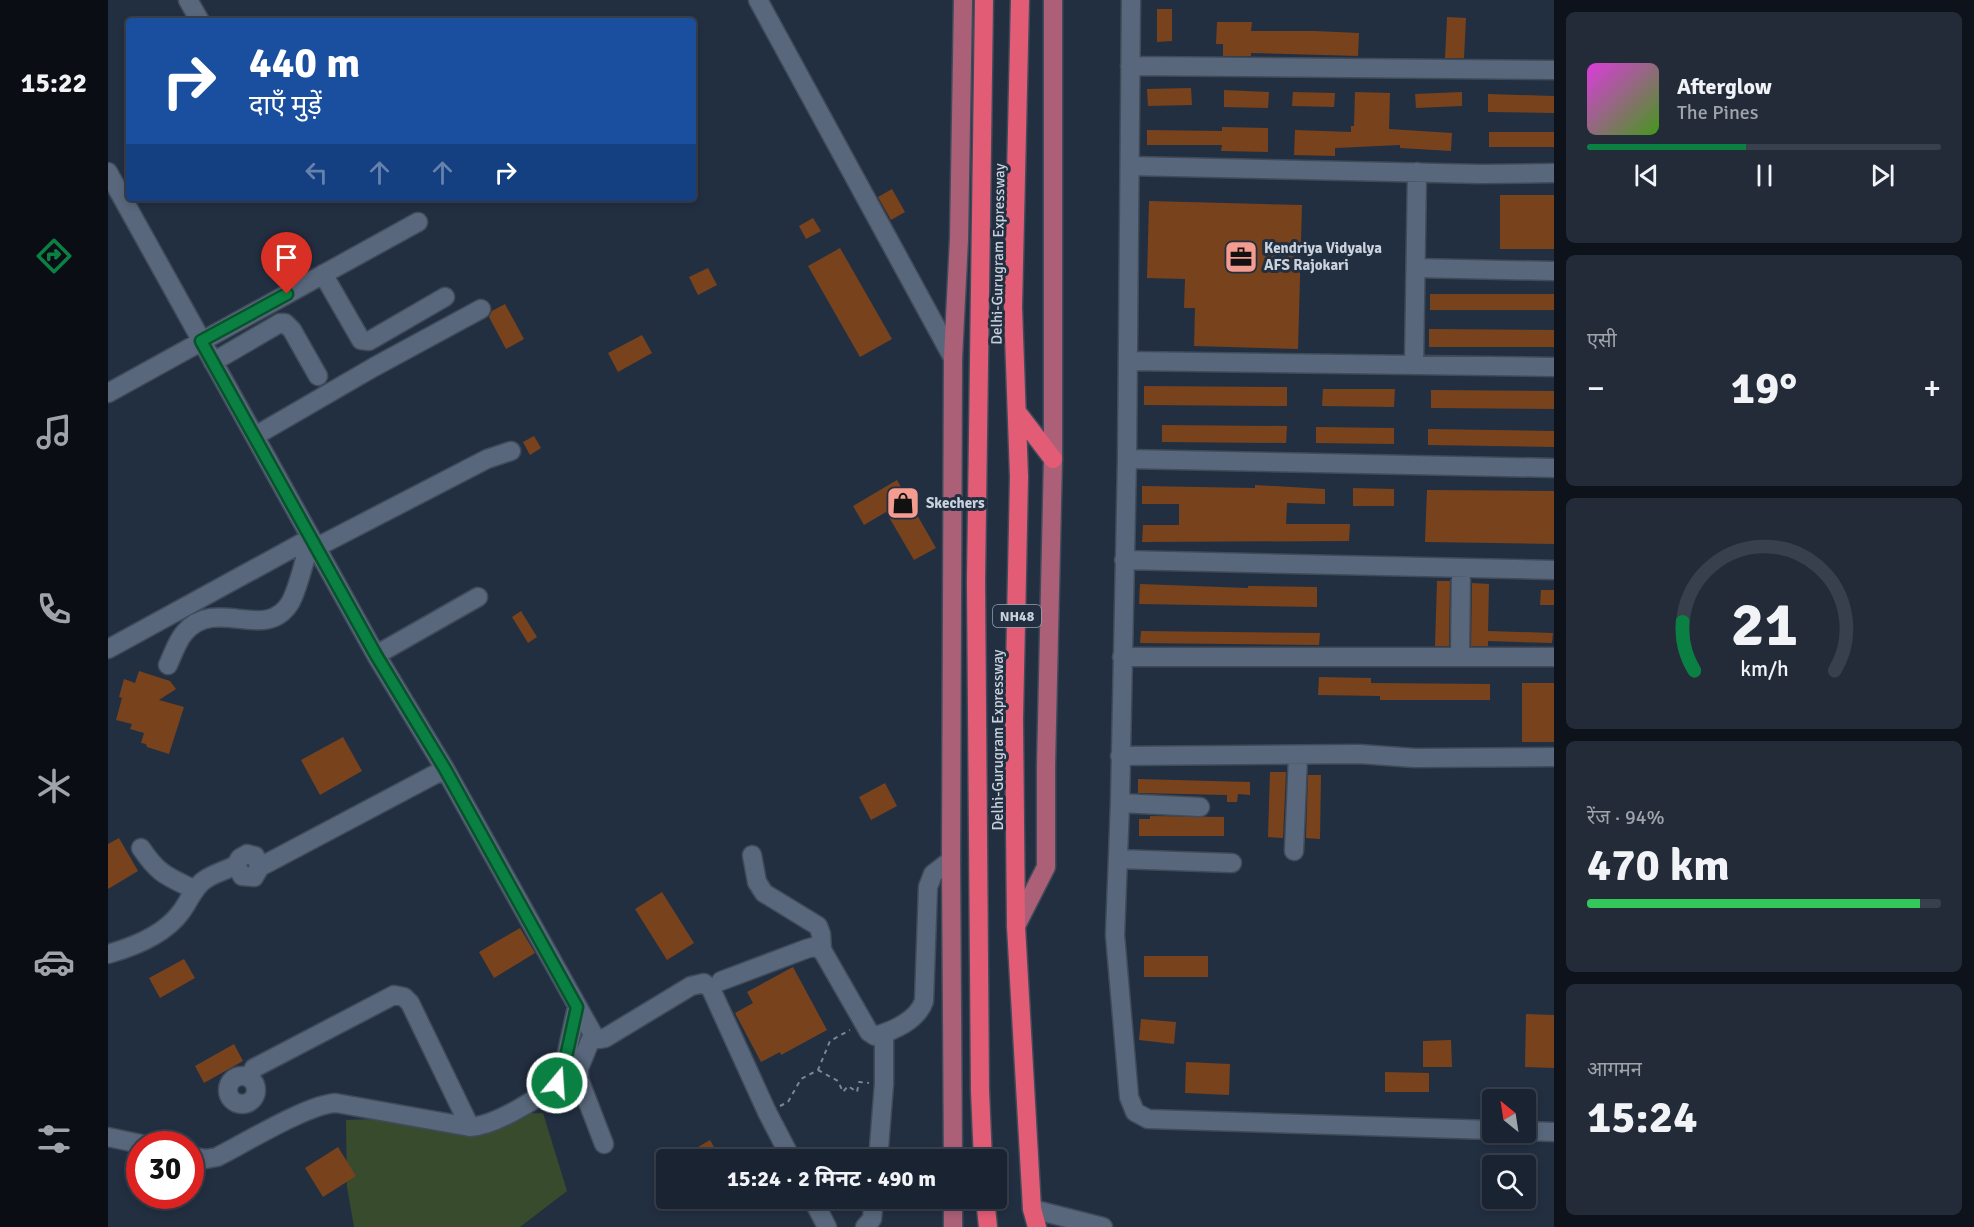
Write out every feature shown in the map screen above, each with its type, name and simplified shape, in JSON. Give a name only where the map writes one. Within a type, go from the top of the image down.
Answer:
[{"type":"highway","name":"Delhi-Gurugram Expressway","points":[[983,1149],[980,1091],[976,580],[984,0]]},
{"type":"highway","name":"Delhi-Gurugram Expressway","points":[[1020,0],[1013,307],[1019,477],[1014,719],[1016,926],[1034,1218]]},
{"type":"highway","points":[[1017,412],[1053,459]]},
{"type":"highway","points":[[986,1209],[988,1227]]},
{"type":"main road","points":[[953,1149],[951,860],[953,358],[959,238],[963,0]]},
{"type":"main road","points":[[1016,926],[1046,867],[1046,754],[1053,459],[1053,0]]},
{"type":"main road","points":[[953,1209],[953,1227]]},
{"type":"street","points":[[188,0],[198,18]]},
{"type":"street","points":[[758,0],[953,358]]},
{"type":"street","points":[[1131,0],[1127,459],[1115,935],[1129,1098],[1135,1112],[1148,1119],[1482,1130]]},
{"type":"street","points":[[1131,66],[1554,70]]},
{"type":"street","points":[[1130,166],[1554,173]]},
{"type":"street","points":[[108,172],[376,655],[445,769],[593,1034],[599,1039],[605,1038],[691,986],[704,983],[711,989],[786,1149]]},
{"type":"street","points":[[1414,365],[1417,172]]},
{"type":"street","points":[[108,393],[418,222]]},
{"type":"street","points":[[1416,268],[1554,271]]},
{"type":"street","points":[[323,274],[364,342],[445,297]]},
{"type":"street","points":[[255,436],[374,367],[481,309]]},
{"type":"street","points":[[213,362],[280,323],[285,323],[292,330],[318,376]]},
{"type":"street","points":[[1128,361],[1554,367]]},
{"type":"street","points":[[108,649],[314,543],[487,459],[511,451]]},
{"type":"street","points":[[1127,459],[1554,468]]},
{"type":"street","points":[[168,664],[180,639],[195,623],[207,618],[222,616],[261,621],[282,612],[290,603],[314,543]]},
{"type":"street","points":[[1124,560],[1554,570]]},
{"type":"street","points":[[1460,657],[1461,568]]},
{"type":"street","points":[[376,655],[478,597]]},
{"type":"street","points":[[1122,657],[1554,657]]},
{"type":"street","points":[[1119,756],[1359,754],[1415,758],[1554,758]]},
{"type":"street","points":[[1294,850],[1298,756]]},
{"type":"street","points":[[108,954],[143,940],[171,923],[205,879],[236,865],[239,873],[250,878],[257,874],[260,867],[445,769]]},
{"type":"street","points":[[1120,803],[1200,807]]},
{"type":"street","points":[[141,848],[160,873],[195,890]]},
{"type":"street","points":[[752,855],[757,882],[764,893],[818,926],[822,950],[862,1023],[875,1036],[884,1034],[921,1010],[924,1001],[928,886],[933,874],[951,860]]},
{"type":"street","points":[[1118,859],[1232,863]]},
{"type":"street","points":[[721,981],[806,949],[813,947],[822,950]]},
{"type":"street","points":[[249,1078],[254,1068],[394,995],[410,1003],[470,1127]]},
{"type":"street","points":[[204,1159],[217,1157],[327,1103],[470,1127],[495,1122],[557,1083],[562,1075],[577,1007]]},
{"type":"street","points":[[593,1034],[579,1068],[579,1079],[604,1144]]},
{"type":"street","points":[[879,1149],[884,1084],[884,1034]]},
{"type":"street","points":[[1536,1131],[1554,1132]]},
{"type":"street","points":[[108,1137],[126,1141]]},
{"type":"street","points":[[818,1209],[827,1227]]},
{"type":"street","points":[[865,1227],[872,1219],[873,1209]]},
{"type":"street","points":[[1034,1218],[1103,1227]]},
{"type":"path","points":[[767,1112],[788,1101],[801,1079],[818,1070],[830,1041],[862,1023]]},
{"type":"path","points":[[818,1070],[838,1081],[843,1092],[848,1086],[857,1092],[860,1082],[884,1084]]},
{"type":"green space","points":[[543,1113],[567,1191],[520,1227],[354,1227],[347,1187],[346,1120]]},
{"type":"building","points":[[1157,9],[1172,9],[1172,41],[1157,42]]},
{"type":"building","points":[[1447,17],[1466,18],[1464,58],[1445,58]]},
{"type":"building","points":[[1217,22],[1252,22],[1251,31],[1359,33],[1358,56],[1251,53],[1251,56],[1223,56],[1223,44],[1216,44]]},
{"type":"building","points":[[1191,88],[1192,105],[1148,106],[1147,89]]},
{"type":"building","points":[[1224,90],[1269,92],[1268,108],[1224,107]]},
{"type":"building","points":[[1293,92],[1335,93],[1334,107],[1292,106]]},
{"type":"building","points":[[1355,92],[1390,93],[1389,129],[1452,133],[1451,151],[1400,148],[1400,145],[1335,148],[1335,156],[1294,155],[1295,130],[1351,132],[1351,126],[1354,126]]},
{"type":"building","points":[[1462,92],[1462,106],[1416,108],[1415,94]]},
{"type":"building","points":[[1488,94],[1554,96],[1554,113],[1488,112]]},
{"type":"building","points":[[1222,127],[1268,128],[1268,152],[1221,151],[1222,145],[1147,145],[1147,130],[1222,131]]},
{"type":"building","points":[[1489,132],[1554,132],[1554,147],[1489,147]]},
{"type":"building","points":[[892,189],[905,212],[891,220],[878,197]]},
{"type":"building","points":[[1500,195],[1554,195],[1554,249],[1500,249]]},
{"type":"building","points":[[1149,201],[1302,205],[1298,349],[1194,346],[1195,308],[1184,308],[1185,279],[1147,278]]},
{"type":"building","points":[[813,218],[821,231],[806,239],[799,226]]},
{"type":"building","points":[[840,248],[892,339],[860,357],[808,266]]},
{"type":"building","points":[[708,268],[717,285],[698,295],[689,277]]},
{"type":"building","points":[[1430,294],[1554,294],[1554,310],[1430,310]]},
{"type":"building","points":[[505,304],[524,339],[506,349],[489,317],[492,311]]},
{"type":"building","points":[[1429,329],[1554,330],[1554,347],[1429,347]]},
{"type":"building","points":[[642,335],[652,353],[618,372],[608,353]]},
{"type":"building","points":[[1144,386],[1287,387],[1287,406],[1144,405]]},
{"type":"building","points":[[1323,389],[1395,389],[1394,407],[1322,406]]},
{"type":"building","points":[[1431,390],[1554,391],[1554,409],[1431,408]]},
{"type":"building","points":[[1162,425],[1287,426],[1286,443],[1162,442]]},
{"type":"building","points":[[1316,427],[1394,428],[1394,444],[1316,443]]},
{"type":"building","points":[[1428,429],[1554,431],[1554,447],[1428,445]]},
{"type":"building","points":[[534,436],[541,448],[530,455],[523,442]]},
{"type":"building","points":[[897,480],[936,548],[914,560],[886,512],[864,525],[853,506]]},
{"type":"building","points":[[1255,485],[1325,489],[1325,504],[1287,503],[1286,524],[1350,524],[1349,541],[1142,542],[1143,525],[1179,525],[1179,504],[1142,504],[1142,486],[1255,488]]},
{"type":"building","points":[[1353,488],[1394,489],[1394,506],[1353,506]]},
{"type":"building","points":[[1427,490],[1554,491],[1554,544],[1425,542]]},
{"type":"building","points":[[1437,581],[1450,581],[1449,646],[1435,646]]},
{"type":"building","points":[[1472,583],[1489,584],[1488,631],[1553,633],[1552,643],[1488,641],[1488,646],[1471,646]]},
{"type":"building","points":[[1140,584],[1248,588],[1248,586],[1317,587],[1317,607],[1139,604]]},
{"type":"building","points":[[1541,590],[1554,590],[1554,605],[1540,605]]},
{"type":"building","points":[[521,611],[537,637],[528,643],[512,617]]},
{"type":"building","points":[[1141,631],[1320,633],[1319,645],[1140,643]]},
{"type":"building","points":[[139,671],[170,681],[176,689],[159,700],[184,707],[169,754],[147,747],[146,744],[141,743],[144,733],[130,729],[132,724],[116,720],[124,679],[135,683]]},
{"type":"building","points":[[1319,677],[1371,678],[1371,683],[1490,684],[1490,700],[1380,700],[1380,696],[1318,695]]},
{"type":"building","points":[[1522,683],[1554,683],[1554,742],[1522,742]]},
{"type":"building","points":[[343,737],[362,771],[320,795],[301,760]]},
{"type":"building","points":[[1270,772],[1286,772],[1283,838],[1268,837]]},
{"type":"building","points":[[1308,775],[1321,775],[1320,839],[1306,838]]},
{"type":"building","points":[[1138,779],[1250,782],[1250,795],[1238,794],[1237,802],[1227,802],[1227,795],[1138,793]]},
{"type":"building","points":[[885,783],[897,806],[871,820],[859,797]]},
{"type":"building","points":[[1150,816],[1224,817],[1224,836],[1139,836],[1139,819],[1150,819]]},
{"type":"building","points":[[119,838],[138,871],[108,889],[108,844]]},
{"type":"building","points":[[662,892],[694,943],[667,960],[635,909]]},
{"type":"building","points":[[520,928],[535,953],[494,978],[479,952]]},
{"type":"building","points":[[1144,956],[1208,956],[1208,977],[1144,977]]},
{"type":"building","points":[[184,959],[195,978],[160,998],[149,978]]},
{"type":"building","points":[[793,967],[827,1030],[781,1055],[780,1052],[761,1062],[735,1013],[753,1003],[747,992]]},
{"type":"building","points":[[1526,1014],[1554,1015],[1554,1068],[1525,1067]]},
{"type":"building","points":[[1141,1019],[1176,1022],[1174,1044],[1139,1040]]},
{"type":"building","points":[[1451,1040],[1452,1067],[1423,1067],[1423,1041]]},
{"type":"building","points":[[234,1044],[243,1061],[204,1083],[195,1066]]},
{"type":"building","points":[[1186,1062],[1230,1064],[1229,1095],[1185,1093]]},
{"type":"building","points":[[1385,1072],[1429,1073],[1429,1092],[1385,1092]]},
{"type":"building","points":[[710,1140],[715,1149],[695,1149]]},
{"type":"building","points":[[338,1147],[356,1176],[323,1197],[305,1168]]},
{"type":"place","name":"Kendriya Vidyalya AFS Rajokari","points":[[1241,257]]},
{"type":"place","name":"Skechers","points":[[903,503]]},
{"type":"route","points":[[287,294],[201,341],[376,655],[445,769],[577,1007],[562,1075],[557,1083]]}]
